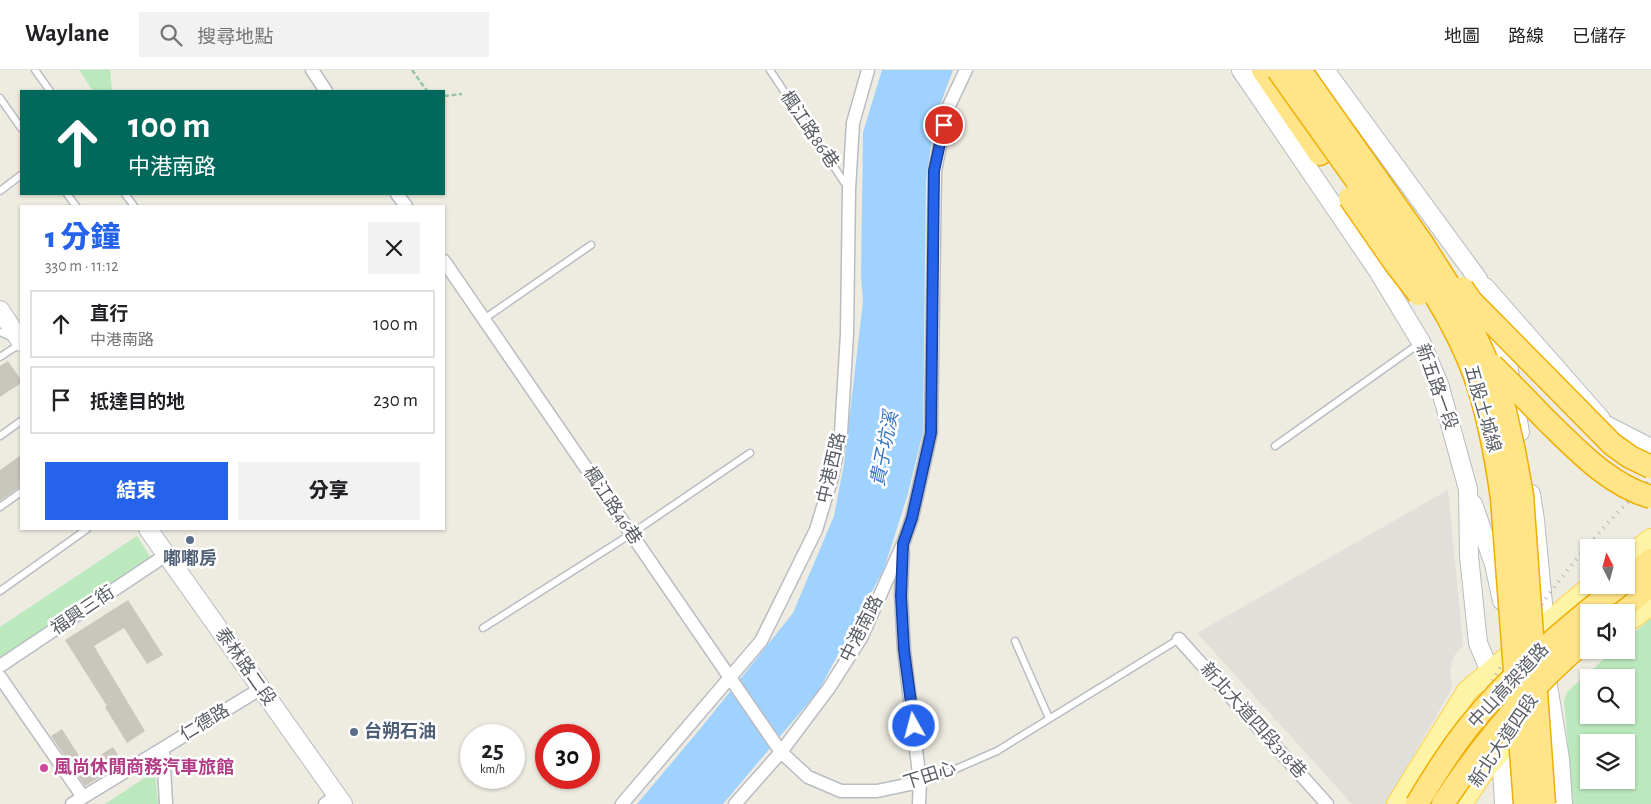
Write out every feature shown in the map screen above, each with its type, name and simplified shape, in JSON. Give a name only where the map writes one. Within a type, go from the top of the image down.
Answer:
[{"type":"highway","points":[[1263,70],[1395,263],[1426,302],[1593,464],[1615,480],[1639,493],[1651,497]]},
{"type":"highway","name":"五股土城線","points":[[1278,70],[1424,278],[1460,341],[1475,375],[1487,413],[1496,454],[1502,498],[1525,804]]},
{"type":"highway","name":"五股土城線","points":[[1300,70],[1422,243],[1453,292],[1484,355],[1504,407],[1522,495],[1544,804]]},
{"type":"highway","points":[[1311,70],[1355,130],[1428,242],[1471,301],[1612,444],[1630,457],[1651,467]]},
{"type":"highway","points":[[1635,573],[1651,560]]},
{"type":"highway","points":[[1628,604],[1651,585]]},
{"type":"highway","name":"中山高架道路","points":[[1416,804],[1438,769],[1471,725],[1510,682],[1551,641],[1609,594]]},
{"type":"highway","name":"中山高架道路","points":[[1443,804],[1480,750],[1512,712],[1580,645]]},
{"type":"main road","name":"新五路一段","points":[[1241,70],[1378,271],[1421,342],[1439,384],[1468,490],[1468,556],[1478,643],[1490,672],[1494,720],[1501,751],[1504,804]]},
{"type":"main road","points":[[1325,70],[1478,279],[1606,425],[1651,480]]},
{"type":"main road","points":[[1478,279],[1508,365],[1535,520],[1546,625],[1547,679],[1560,760],[1563,804]]},
{"type":"main road","points":[[0,310],[20,340]]},
{"type":"main road","points":[[1606,425],[1651,448]]},
{"type":"main road","points":[[1468,490],[1494,564],[1513,653],[1547,679]]},
{"type":"main road","name":"泰林路二段","points":[[149,530],[260,689],[335,801]]},
{"type":"main road","points":[[1635,551],[1651,539]]},
{"type":"main road","points":[[1397,804],[1467,691],[1582,594]]},
{"type":"main road","points":[[1635,617],[1651,605]]},
{"type":"main road","name":"新北大道四段","points":[[1494,720],[1513,653]]},
{"type":"main road","name":"新北大道四段","points":[[1430,804],[1452,767],[1494,720],[1522,696],[1580,655]]},
{"type":"main road","name":"新北大道四段","points":[[1462,804],[1482,774],[1501,751],[1547,679]]},
{"type":"street","points":[[312,70],[325,90]]},
{"type":"street","name":"中港西路","points":[[622,804],[732,681],[761,641],[816,530],[832,477],[841,433],[847,334],[849,189],[853,124],[868,70]]},
{"type":"street","name":"中港南路","points":[[735,804],[778,748],[829,688],[861,638],[903,544],[912,518],[931,433],[934,171],[947,110],[966,70]]},
{"type":"street","name":"楓江路46巷","points":[[445,262],[778,748]]},
{"type":"street","points":[[903,544],[901,596],[904,650],[920,782],[919,804]]},
{"type":"street","name":"福興三街","points":[[0,666],[166,555]]},
{"type":"street","name":"新北大道四段318巷","points":[[1179,638],[1275,754],[1326,804]]},
{"type":"street","points":[[0,677],[77,801]]},
{"type":"street","name":"仁德路","points":[[77,801],[260,689]]},
{"type":"street","name":"下田心","points":[[778,748],[808,777],[841,791],[877,791],[920,782]]},
{"type":"street","points":[[163,749],[166,804]]},
{"type":"lane","points":[[35,70],[49,90]]},
{"type":"lane","name":"楓江路86巷","points":[[770,70],[849,189]]},
{"type":"lane","points":[[0,98],[20,127]]},
{"type":"lane","points":[[0,191],[20,176]]},
{"type":"lane","points":[[484,319],[591,245]]},
{"type":"lane","points":[[0,332],[20,342]]},
{"type":"lane","points":[[1276,446],[1421,342]]},
{"type":"lane","points":[[0,357],[20,343]]},
{"type":"lane","points":[[0,436],[20,422]]},
{"type":"lane","points":[[483,628],[631,534],[750,453]]},
{"type":"lane","points":[[0,507],[20,493]]},
{"type":"lane","points":[[0,591],[86,530]]},
{"type":"lane","name":"下田心","points":[[920,782],[935,778],[997,751],[1179,638]]},
{"type":"lane","points":[[1015,641],[1049,718]]},
{"type":"path","points":[[412,70],[427,90]]},
{"type":"path","points":[[445,96],[462,94]]},
{"type":"shaded area","points":[[1448,490],[1463,645],[1454,656],[1450,672],[1452,688],[1386,804],[1352,804],[1197,633]]},
{"type":"green space","points":[[79,70],[110,70],[112,90],[92,90]]},
{"type":"green space","points":[[137,536],[151,558],[0,658],[0,627]]},
{"type":"green space","points":[[1651,618],[1651,804],[1573,804],[1564,701],[1567,692],[1580,680],[1580,724],[1635,724],[1635,669],[1593,669],[1604,659],[1635,659],[1635,632]]},
{"type":"green space","points":[[155,771],[158,804],[105,804]]},
{"type":"water","name":"貴子坑溪","points":[[882,70],[953,70],[935,119],[926,181],[923,432],[907,497],[884,569],[819,690],[723,804],[637,804],[793,613],[834,516],[844,464],[863,301],[861,275],[863,132]]},
{"type":"building","points":[[8,361],[20,379],[20,384],[0,397],[0,366]]},
{"type":"building","points":[[20,456],[20,487],[0,501],[0,470]]},
{"type":"building","points":[[128,600],[163,655],[147,664],[124,628],[94,646],[145,731],[127,743],[105,707],[107,706],[65,640]]},
{"type":"building","points":[[62,729],[85,765],[113,747],[123,763],[85,786],[51,736]]},
{"type":"railway","points":[[1426,804],[1501,666],[1543,602],[1595,538],[1651,479]]},
{"type":"railway","points":[[1482,716],[1506,672]]},
{"type":"place","name":"嘟嘟房","points":[[190,540]]},
{"type":"place","name":"台朔石油","points":[[354,732]]},
{"type":"place","name":"風尚休閒商務汽車旅館","points":[[44,768]]},
{"type":"route","points":[[914,726],[904,650],[901,596],[903,544],[912,518],[931,433],[934,171],[944,125]]}]
